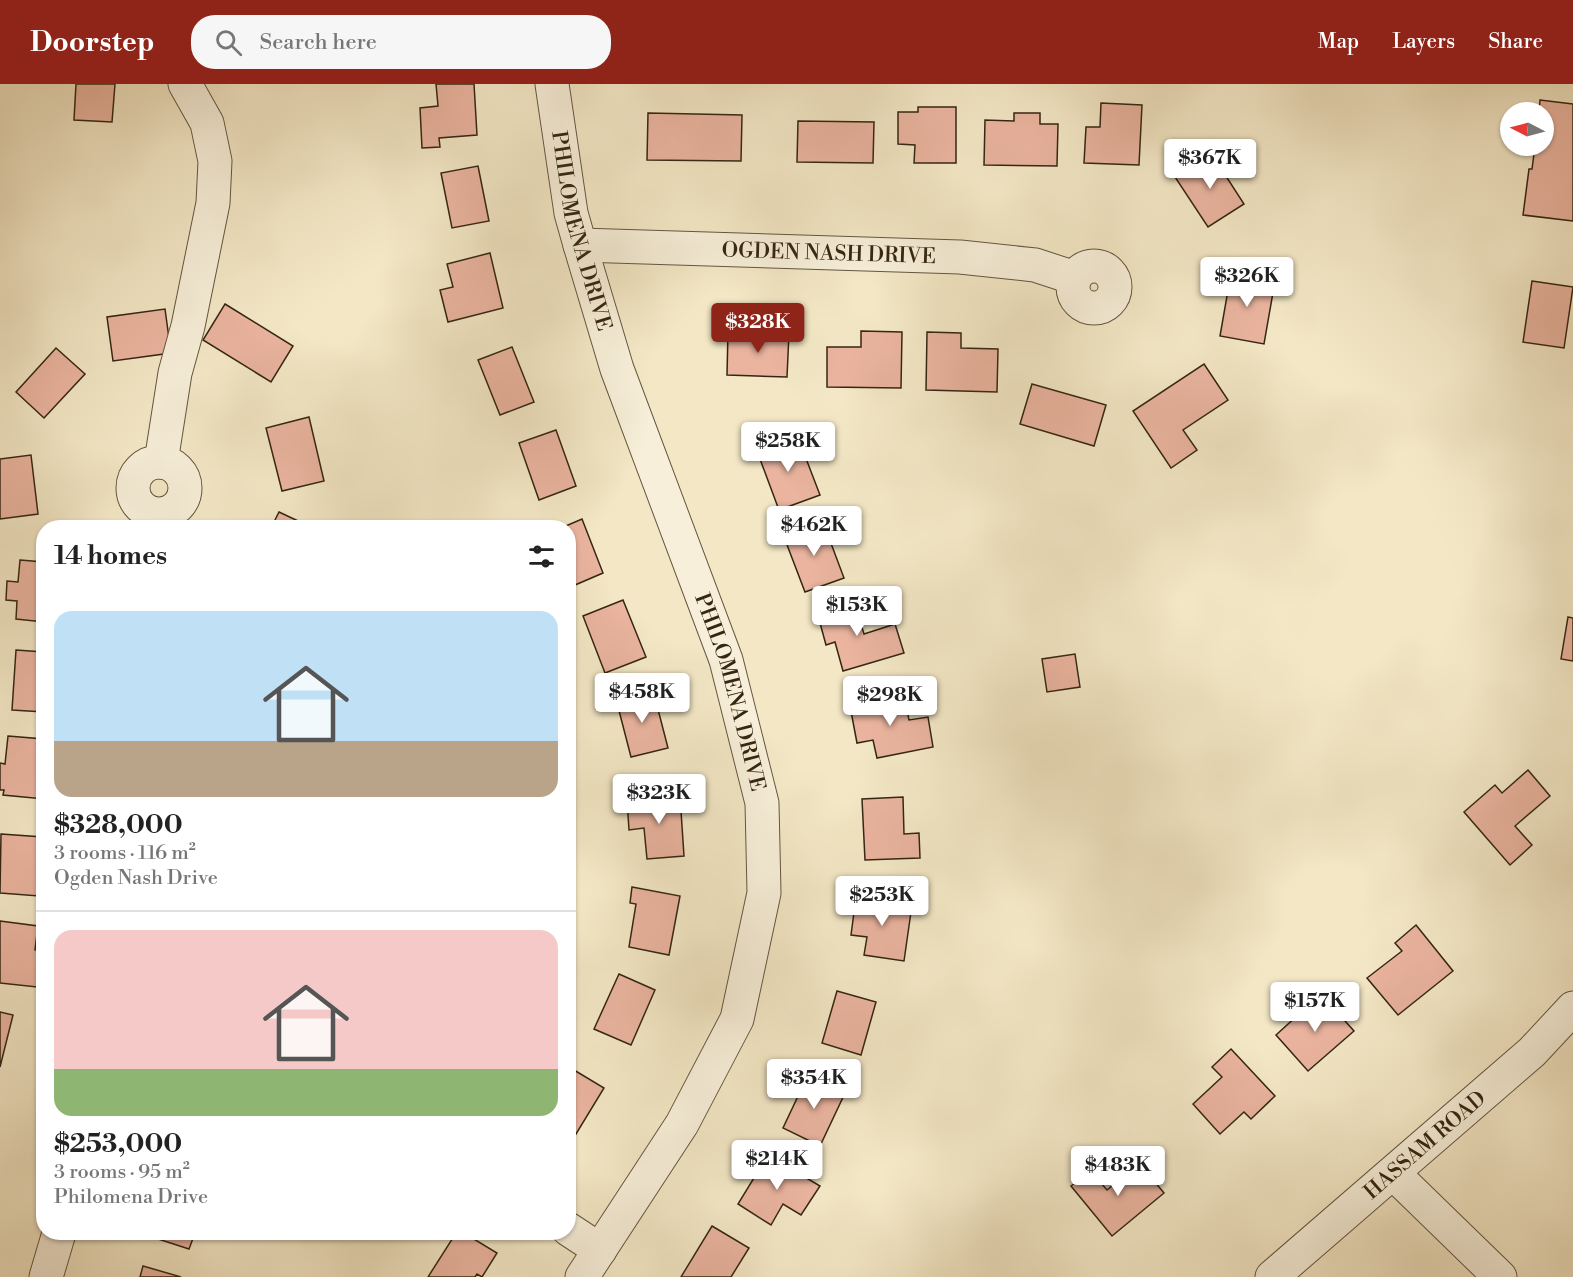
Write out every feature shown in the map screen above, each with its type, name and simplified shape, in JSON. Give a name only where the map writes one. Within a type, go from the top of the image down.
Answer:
[{"type":"street","points":[[157,520],[176,508],[185,490],[184,480],[179,471],[161,462],[175,373],[188,326],[213,202],[215,161],[207,123],[185,84]]},
{"type":"street","name":"PHILOMENA DRIVE","points":[[552,84],[571,213],[616,369],[726,660],[762,803],[764,882],[764,893],[737,1019],[682,1124],[582,1277]]},
{"type":"street","name":"OGDEN NASH DRIVE","points":[[580,245],[960,257],[1035,265],[1075,278]]},
{"type":"street","name":"HASSAM ROAD","points":[[1272,1277],[1532,1052],[1573,1008]]},
{"type":"street","points":[[1393,1173],[1500,1277]]},
{"type":"street","points":[[576,1234],[600,1250]]},
{"type":"street","points":[[46,1277],[57,1240]]},
{"type":"building","points":[[76,84],[115,84],[112,122],[74,120]]},
{"type":"building","points":[[436,84],[474,84],[477,135],[439,138],[440,147],[422,148],[420,108],[438,106]]},
{"type":"building","points":[[1540,100],[1573,104],[1573,221],[1523,215],[1529,169],[1532,169],[1534,156],[1554,156],[1554,102],[1540,102]]},
{"type":"building","points":[[1101,103],[1142,105],[1139,165],[1084,163],[1086,127],[1100,127]]},
{"type":"building","points":[[918,107],[956,107],[956,163],[914,163],[915,145],[898,144],[898,112],[918,112]]},
{"type":"building","points":[[648,113],[742,115],[741,161],[647,160]]},
{"type":"building","points":[[1014,113],[1040,113],[1040,124],[1058,124],[1057,166],[984,165],[985,120],[1014,121]]},
{"type":"building","points":[[798,121],[874,122],[873,163],[797,162]]},
{"type":"building","points":[[1211,153],[1244,204],[1208,227],[1175,177]]},
{"type":"building","points":[[478,166],[489,221],[452,228],[441,173]]},
{"type":"building","points":[[490,253],[503,308],[448,322],[440,290],[453,287],[447,264]]},
{"type":"building","points":[[1231,273],[1275,281],[1264,344],[1220,336]]},
{"type":"building","points":[[1532,281],[1573,287],[1564,348],[1523,342]]},
{"type":"building","points":[[225,304],[293,346],[271,382],[203,340]]},
{"type":"building","points":[[165,309],[171,353],[113,361],[107,317]]},
{"type":"building","points":[[728,331],[789,333],[787,377],[727,375]]},
{"type":"building","points":[[861,331],[902,332],[901,388],[827,387],[827,347],[861,347]]},
{"type":"building","points":[[927,332],[961,333],[961,348],[998,349],[997,392],[926,390]]},
{"type":"building","points":[[512,347],[534,402],[500,415],[478,360]]},
{"type":"building","points":[[56,348],[85,374],[44,418],[16,392]]},
{"type":"building","points":[[1204,364],[1228,400],[1183,430],[1197,450],[1171,468],[1133,411]]},
{"type":"building","points":[[1032,384],[1106,405],[1094,446],[1020,424]]},
{"type":"building","points":[[309,417],[324,481],[282,491],[266,428]]},
{"type":"building","points":[[556,430],[576,486],[539,500],[519,443]]},
{"type":"building","points":[[797,435],[820,495],[779,510],[757,451]]},
{"type":"building","points":[[31,455],[38,514],[0,519],[0,459]]},
{"type":"building","points":[[279,512],[296,520],[275,520]]},
{"type":"building","points":[[582,519],[603,573],[576,585],[576,522]]},
{"type":"building","points":[[823,522],[844,578],[805,592],[784,537]]},
{"type":"building","points":[[20,560],[36,561],[36,621],[16,619],[17,601],[6,600],[7,581],[18,582]]},
{"type":"building","points":[[623,600],[646,657],[605,673],[583,616]]},
{"type":"building","points":[[854,601],[864,634],[895,624],[904,653],[843,671],[835,642],[826,645],[817,612]]},
{"type":"building","points":[[1568,617],[1573,618],[1573,661],[1561,659]]},
{"type":"building","points":[[16,650],[36,651],[36,712],[12,710]]},
{"type":"building","points":[[1075,654],[1080,687],[1047,692],[1042,659]]},
{"type":"building","points":[[653,690],[668,748],[631,757],[616,699]]},
{"type":"building","points":[[904,696],[909,720],[928,717],[933,747],[877,758],[873,740],[857,743],[850,706]]},
{"type":"building","points":[[8,736],[36,738],[36,798],[3,795],[4,790],[0,790],[0,763],[5,764]]},
{"type":"building","points":[[1528,770],[1550,796],[1515,826],[1532,845],[1510,865],[1464,812],[1495,785],[1502,793]]},
{"type":"building","points":[[680,796],[684,856],[647,859],[644,828],[629,830],[627,800]]},
{"type":"building","points":[[903,797],[904,834],[919,833],[920,858],[865,860],[862,799]]},
{"type":"building","points":[[1,834],[36,836],[36,896],[0,893]]},
{"type":"building","points":[[632,887],[680,896],[669,955],[629,947],[636,904],[630,903]]},
{"type":"building","points":[[856,897],[912,905],[904,961],[864,955],[867,937],[851,935]]},
{"type":"building","points":[[0,921],[36,926],[36,987],[0,983]]},
{"type":"building","points":[[1416,925],[1453,971],[1398,1015],[1367,978],[1402,951],[1395,943]]},
{"type":"building","points":[[619,974],[655,990],[631,1045],[594,1029]]},
{"type":"building","points":[[837,991],[876,1002],[861,1055],[822,1043]]},
{"type":"building","points":[[1321,994],[1354,1031],[1308,1071],[1276,1035]]},
{"type":"building","points":[[0,1012],[13,1015],[0,1067]]},
{"type":"building","points":[[1231,1049],[1275,1096],[1251,1119],[1244,1112],[1220,1134],[1193,1104],[1222,1077],[1212,1067]]},
{"type":"building","points":[[576,1071],[604,1088],[576,1134]]},
{"type":"building","points":[[808,1075],[845,1093],[820,1146],[783,1128]]},
{"type":"building","points":[[768,1155],[820,1186],[801,1215],[783,1204],[771,1225],[738,1204]]},
{"type":"building","points":[[1139,1163],[1164,1193],[1112,1236],[1071,1186],[1090,1170],[1107,1190]]},
{"type":"building","points":[[712,1226],[749,1248],[731,1277],[681,1277]]},
{"type":"building","points":[[161,1240],[192,1240],[189,1249]]},
{"type":"building","points":[[452,1240],[476,1240],[497,1253],[482,1277],[477,1274],[475,1277],[428,1277]]},
{"type":"building","points":[[143,1266],[181,1277],[140,1277]]}]
